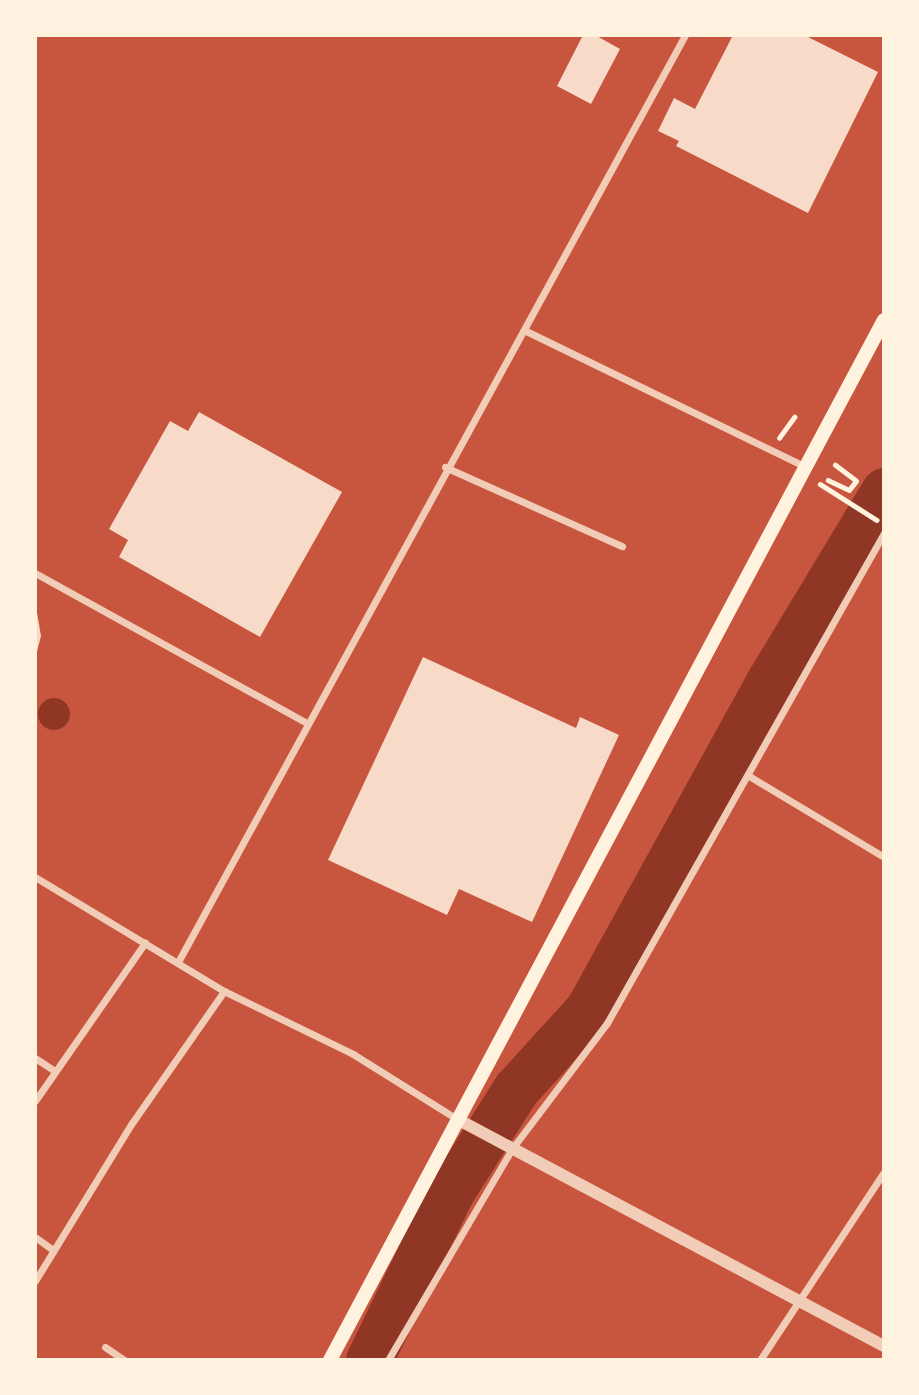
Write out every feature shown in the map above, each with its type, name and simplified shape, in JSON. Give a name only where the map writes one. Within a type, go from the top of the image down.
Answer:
[{"type":"main road","points":[[330,1360],[457,1119],[596,867],[884,320]]},
{"type":"street","points":[[178,962],[446,467],[526,331],[685,35]]},
{"type":"street","points":[[526,331],[804,470]]},
{"type":"street","points":[[446,467],[622,546]]},
{"type":"street","points":[[388,1360],[511,1150],[607,1023],[884,533]]},
{"type":"street","points":[[35,573],[307,723]]},
{"type":"street","points":[[749,776],[884,857]]},
{"type":"street","points":[[35,877],[224,991],[353,1054],[496,1142],[884,1346]]},
{"type":"street","points":[[35,1101],[145,943]]},
{"type":"street","points":[[35,1281],[132,1123],[224,991]]},
{"type":"street","points":[[35,1058],[55,1071]]},
{"type":"street","points":[[760,1360],[884,1172]]},
{"type":"street","points":[[35,1237],[53,1250]]},
{"type":"street","points":[[105,1347],[124,1360]]},
{"type":"path","points":[[785,442],[779,439],[794,417]]},
{"type":"path","points":[[828,480],[849,491],[856,481],[835,465]]},
{"type":"path","points":[[804,470],[884,524]]},
{"type":"shaded area","points":[[54,698],[65,703],[70,714],[65,725],[54,730],[43,725],[38,714],[43,703]]},
{"type":"building","points":[[583,35],[595,35],[620,49],[591,104],[557,86]]},
{"type":"building","points":[[733,35],[804,35],[878,72],[808,213],[676,146],[679,141],[658,131],[674,98],[695,109]]},
{"type":"building","points":[[199,412],[342,492],[260,637],[119,557],[128,540],[109,529],[170,421],[188,431]]},
{"type":"building","points":[[35,601],[41,636],[35,659]]},
{"type":"building","points":[[423,657],[576,728],[580,717],[619,735],[532,922],[459,889],[447,915],[328,860]]},
{"type":"waterway","points":[[369,1360],[450,1193],[516,1089],[588,1010],[769,682],[884,491]]}]
